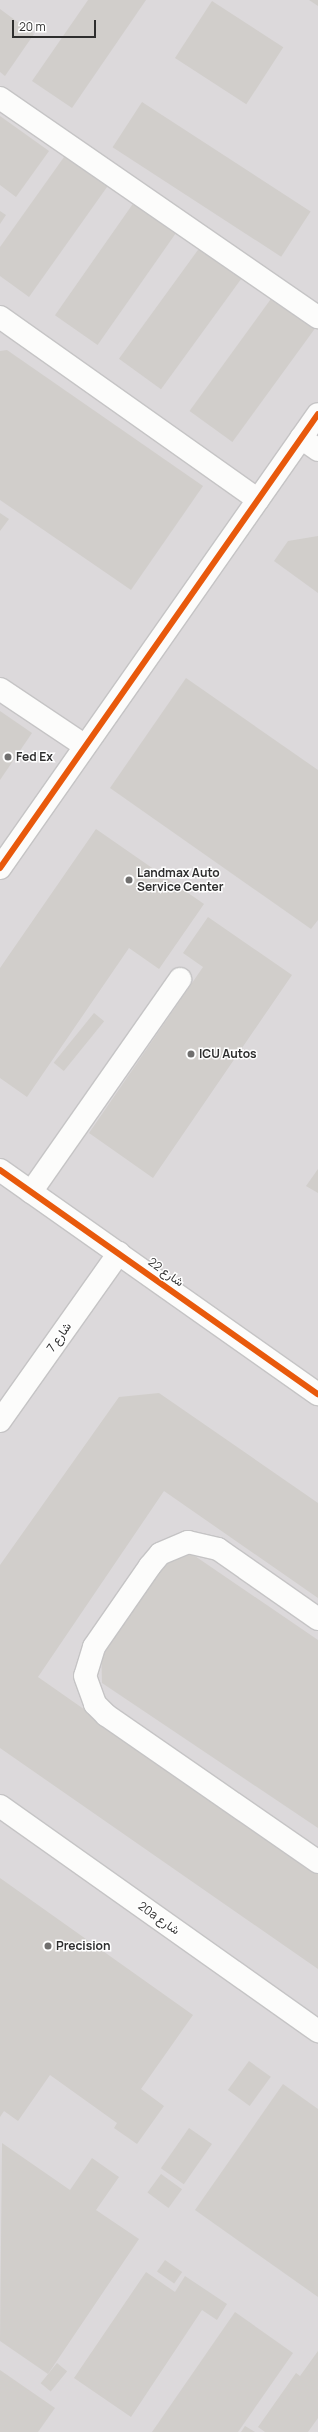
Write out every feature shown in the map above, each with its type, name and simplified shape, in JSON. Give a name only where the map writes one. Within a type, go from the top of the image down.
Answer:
[{"type":"street","points":[[0,98],[318,317]]},
{"type":"street","points":[[0,317],[258,500]]},
{"type":"street","points":[[0,868],[258,500],[310,444],[318,414]]},
{"type":"street","points":[[0,689],[85,746]]},
{"type":"street","points":[[31,1192],[180,979]]},
{"type":"street","name":"شارع 22","points":[[0,1170],[318,1394]]},
{"type":"street","name":"شارع 7","points":[[0,1422],[119,1253]]},
{"type":"street","points":[[318,1619],[218,1549],[188,1542],[160,1554],[150,1566],[94,1647],[85,1676],[95,1704],[106,1715],[318,1862]]},
{"type":"street","name":"20a شارع","points":[[0,1806],[318,2031]]},
{"type":"shaded area","points":[[0,0],[318,0],[318,2432],[0,2432]]},
{"type":"building","points":[[88,0],[146,0],[72,108],[32,81]]},
{"type":"building","points":[[309,0],[318,0],[318,6]]},
{"type":"building","points":[[212,1],[283,47],[246,104],[175,58]]},
{"type":"building","points":[[0,9],[34,34],[5,76],[0,72]]},
{"type":"building","points":[[142,102],[311,211],[281,257],[113,147]]},
{"type":"building","points":[[0,116],[49,151],[16,197],[0,185]]},
{"type":"building","points":[[69,150],[112,180],[29,297],[0,276],[0,247]]},
{"type":"building","points":[[137,198],[180,228],[98,345],[55,315]]},
{"type":"building","points":[[0,211],[6,215],[0,224]]},
{"type":"building","points":[[203,243],[245,274],[161,389],[119,359]]},
{"type":"building","points":[[273,296],[316,327],[232,442],[190,411]]},
{"type":"building","points":[[7,350],[203,486],[131,590],[0,500],[0,351]]},
{"type":"building","points":[[0,513],[9,519],[0,531]]},
{"type":"building","points":[[318,536],[318,593],[274,561],[288,541]]},
{"type":"building","points":[[186,678],[318,770],[318,920],[311,929],[110,788]]},
{"type":"building","name":"Fed Ex","points":[[0,711],[32,733],[0,780]]},
{"type":"building","points":[[96,829],[204,904],[159,969],[129,948],[27,1097],[0,1078],[0,968]]},
{"type":"building","name":"ICU Autos","points":[[208,917],[292,975],[153,1178],[89,1133],[203,967],[183,953]]},
{"type":"building","points":[[94,1013],[104,1021],[64,1071],[54,1063]]},
{"type":"building","points":[[318,1169],[318,1193],[306,1186]]},
{"type":"building","points":[[159,1393],[318,1503],[318,1598],[164,1491],[38,1677],[318,1873],[318,1969],[0,1748],[0,1565],[119,1397]]},
{"type":"building","points":[[192,1554],[318,1640],[318,1828],[102,1683],[101,1644],[154,1566]]},
{"type":"building","name":"Precision","points":[[0,1878],[193,2015],[141,2089],[164,2106],[137,2144],[114,2128],[117,2123],[50,2075],[18,2121],[4,2111],[0,2117]]},
{"type":"building","points":[[249,2061],[271,2077],[250,2106],[228,2090]]},
{"type":"building","points":[[283,2084],[318,2109],[318,2297],[195,2210]]},
{"type":"building","points":[[189,2128],[212,2144],[184,2184],[161,2168]]},
{"type":"building","points":[[2,2143],[70,2190],[92,2158],[119,2177],[96,2210],[139,2239],[48,2374],[0,2341]]},
{"type":"building","points":[[161,2174],[182,2189],[169,2208],[147,2193]]},
{"type":"building","points":[[165,2260],[182,2272],[174,2284],[157,2271]]},
{"type":"building","points":[[146,2272],[175,2292],[185,2276],[227,2304],[217,2320],[202,2310],[131,2417],[74,2378]]},
{"type":"building","points":[[235,2312],[293,2353],[238,2432],[152,2432]]},
{"type":"building","points":[[318,2351],[318,2418],[308,2432],[265,2432],[258,2427],[296,2373],[300,2376]]},
{"type":"building","points":[[57,2363],[67,2371],[51,2391],[41,2383]]},
{"type":"building","points":[[0,2370],[55,2408],[38,2432],[0,2432]]},
{"type":"building","points":[[245,2426],[255,2432],[241,2432]]},
{"type":"cycle path","points":[[0,868],[318,414]]},
{"type":"cycle path","points":[[0,1170],[318,1394]]},
{"type":"place","name":"Fed Ex","points":[[8,757]]},
{"type":"place","name":"Landmax Auto Service Center","points":[[129,880]]},
{"type":"place","name":"ICU Autos","points":[[191,1054]]},
{"type":"place","name":"Precision","points":[[48,1946]]}]
